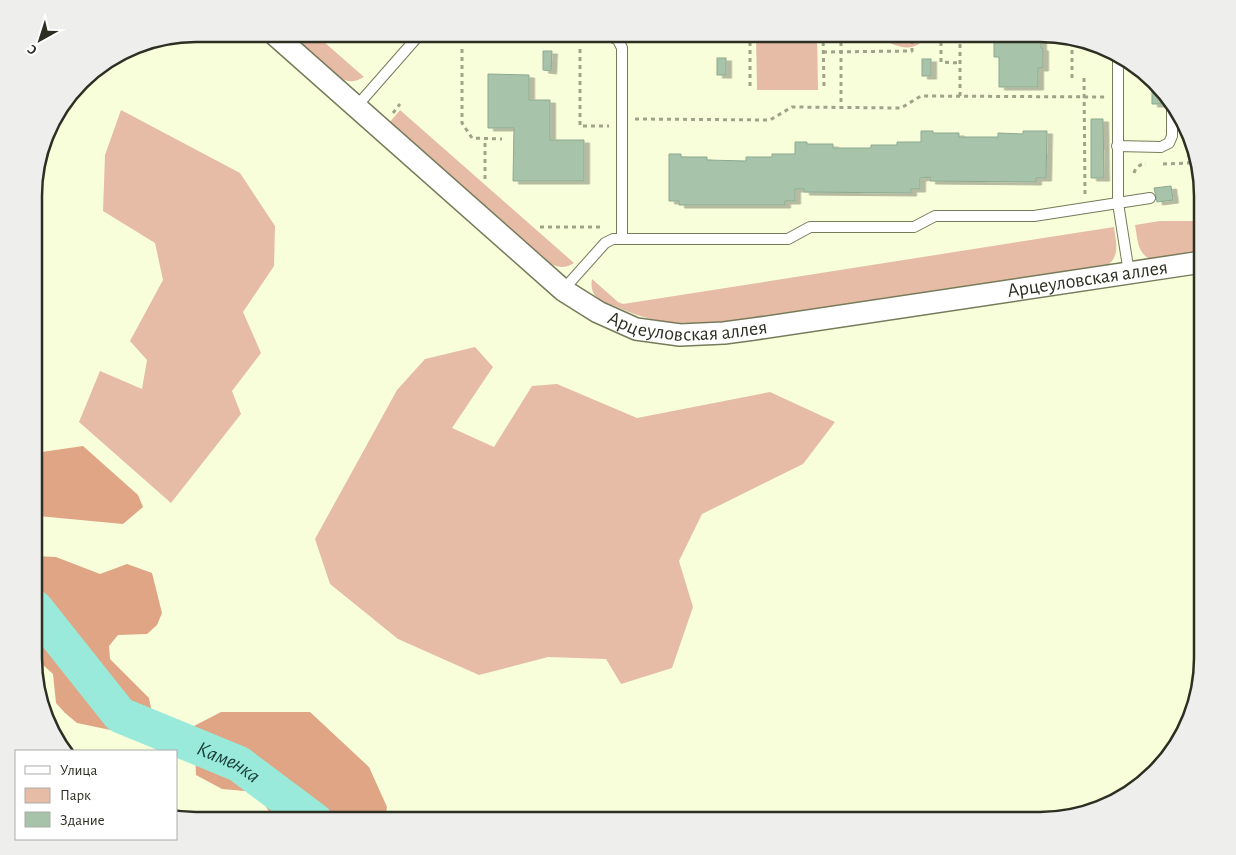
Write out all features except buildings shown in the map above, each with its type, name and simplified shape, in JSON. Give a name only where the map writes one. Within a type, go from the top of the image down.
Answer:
[{"type":"street","name":"Арцеуловская аллея","points":[[284,43],[563,290],[598,312],[636,329],[680,335],[724,333],[1193,263]]},
{"type":"lane","points":[[356,107],[412,43]]},
{"type":"lane","points":[[620,43],[622,48],[622,239]]},
{"type":"lane","points":[[1118,64],[1118,203],[1129,273]]},
{"type":"lane","points":[[1117,146],[1161,146],[1169,143],[1172,136],[1172,118]]},
{"type":"lane","points":[[563,290],[605,243],[613,239],[788,239],[810,227],[914,227],[935,216],[1034,216],[1150,198]]},
{"type":"path","points":[[462,43],[462,123],[472,138],[502,139]]},
{"type":"path","points":[[580,43],[580,126],[622,122],[770,120],[792,107],[901,108],[921,96],[1118,97]]},
{"type":"path","points":[[750,43],[750,87]]},
{"type":"path","points":[[823,43],[824,86]]},
{"type":"path","points":[[840,43],[841,107]]},
{"type":"path","points":[[823,52],[912,52],[912,43]]},
{"type":"path","points":[[941,43],[941,62],[960,62]]},
{"type":"path","points":[[960,43],[960,96]]},
{"type":"path","points":[[1072,46],[1072,78]]},
{"type":"path","points":[[1084,78],[1085,208]]},
{"type":"path","points":[[485,139],[485,179]]},
{"type":"path","points":[[1161,164],[1189,162]]},
{"type":"path","points":[[1131,201],[1132,180],[1136,169],[1142,164],[1151,164]]},
{"type":"path","points":[[540,227],[622,227]]},
{"type":"green space","points":[[300,43],[325,43],[364,77],[352,81],[340,78]]},
{"type":"green space","points":[[756,43],[817,43],[818,90],[757,90]]},
{"type":"green space","points":[[891,43],[919,43],[910,47]]},
{"type":"green space","points":[[121,110],[240,173],[275,226],[274,266],[243,312],[261,353],[232,391],[241,414],[171,503],[79,422],[100,371],[142,389],[147,360],[130,341],[163,280],[155,243],[103,211],[105,155]]},
{"type":"green space","points":[[400,110],[574,263],[563,267],[551,264],[390,122]]},
{"type":"green space","points":[[1160,221],[1193,221],[1193,255],[1154,261],[1148,258],[1139,247],[1135,225]]},
{"type":"green space","points":[[1114,227],[1115,254],[1110,263],[1105,267],[712,324],[663,322],[640,316],[602,301],[595,295],[592,285],[592,279],[618,302],[623,304]]},
{"type":"green space","points":[[475,347],[493,367],[452,428],[494,447],[532,386],[557,384],[637,418],[770,392],[835,422],[803,464],[702,514],[679,561],[693,607],[672,668],[621,684],[606,659],[548,657],[479,675],[398,639],[330,584],[315,539],[397,390],[425,359]]},
{"type":"shaded area","points":[[83,446],[138,495],[143,507],[123,524],[43,516],[43,452]]},
{"type":"shaded area","points":[[43,556],[56,557],[100,574],[127,564],[152,573],[162,613],[157,625],[147,634],[118,635],[109,646],[110,659],[149,698],[154,723],[144,737],[77,723],[56,703],[53,674],[43,665]]},
{"type":"shaded area","points":[[221,712],[310,712],[369,767],[387,807],[386,812],[269,812],[257,792],[222,789],[196,775],[194,726]]},
{"type":"waterway","name":"Каменка","points":[[43,618],[120,715],[239,764],[303,812]]},
{"type":"waterway","points":[[286,812],[300,809]]}]
